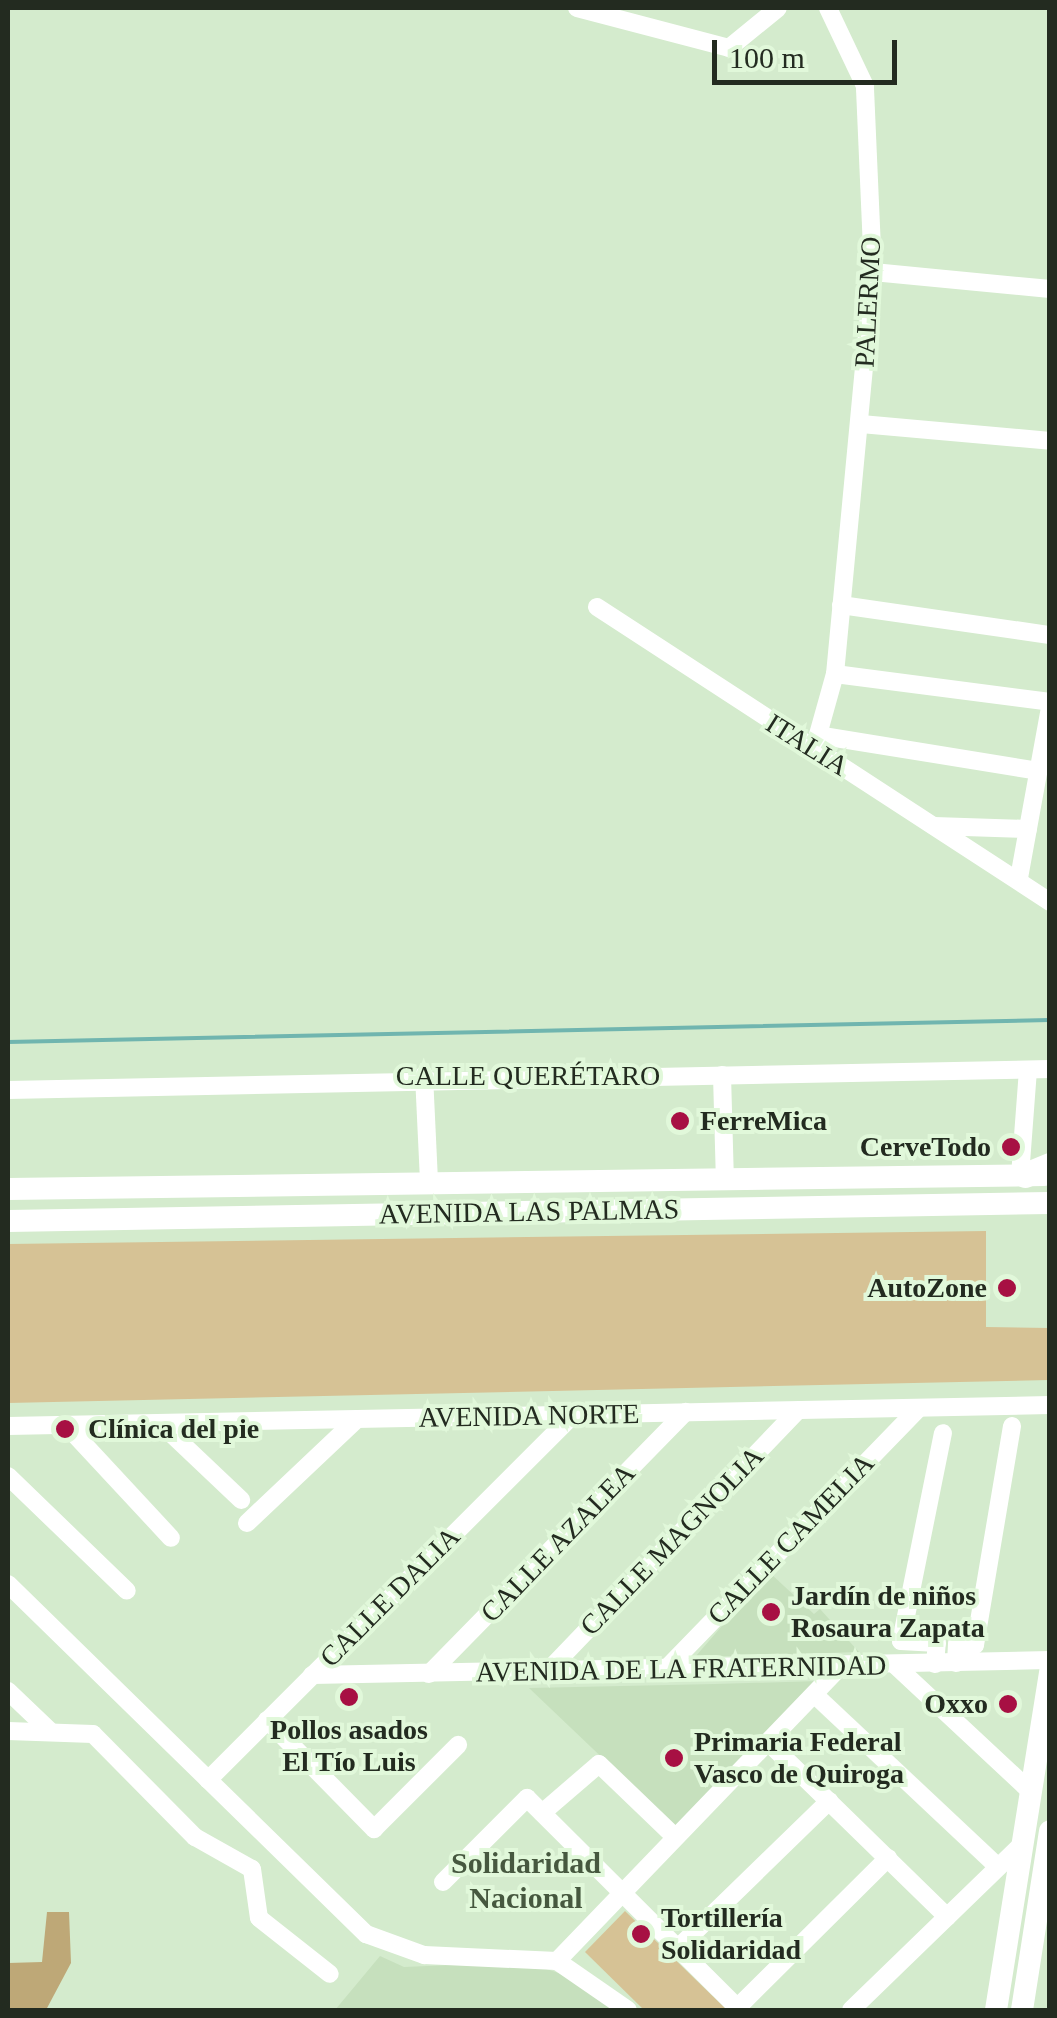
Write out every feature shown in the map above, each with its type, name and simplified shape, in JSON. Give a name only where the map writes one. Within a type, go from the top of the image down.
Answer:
[{"type":"highway","points":[[1031,1175],[1050,1165]]},
{"type":"main road","name":"AVENIDA LAS PALMAS","points":[[8,1189],[1031,1175]]},
{"type":"main road","name":"AVENIDA LAS PALMAS","points":[[8,1220],[1050,1203]]},
{"type":"main road","points":[[996,2010],[1008,1870],[1021,1845],[1050,1670]]},
{"type":"main road","points":[[1022,2010],[1045,1888],[1050,1831]]},
{"type":"street","points":[[577,8],[730,48],[778,8]]},
{"type":"street","name":"PALERMO","points":[[818,743],[834,674],[873,272],[865,86],[828,8]]},
{"type":"street","points":[[873,272],[1050,289]]},
{"type":"street","points":[[861,424],[1050,441]]},
{"type":"street","points":[[842,605],[1050,636]]},
{"type":"street","name":"ITALIA","points":[[597,607],[818,743],[1050,902]]},
{"type":"street","points":[[834,674],[1050,705],[1019,878]]},
{"type":"street","points":[[818,743],[1038,771]]},
{"type":"street","points":[[934,826],[1028,829]]},
{"type":"street","name":"CALLE QUERÉTARO","points":[[8,1090],[424,1075],[1050,1069]]},
{"type":"street","points":[[1028,1070],[1031,1175]]},
{"type":"street","points":[[722,1074],[725,1180]]},
{"type":"street","points":[[424,1075],[428,1184]]},
{"type":"street","name":"AVENIDA NORTE","points":[[8,1426],[1050,1405]]},
{"type":"street","name":"CALLE CAMELIA","points":[[664,1671],[919,1408]]},
{"type":"street","name":"CALLE MAGNOLIA","points":[[546,1672],[798,1410]]},
{"type":"street","name":"CALLE AZALEA","points":[[429,1674],[686,1412]]},
{"type":"street","name":"CALLE DALIA","points":[[208,1780],[572,1414]]},
{"type":"street","points":[[247,1523],[355,1420]]},
{"type":"street","points":[[160,1423],[241,1500]]},
{"type":"street","points":[[66,1424],[171,1538]]},
{"type":"street","points":[[942,1433],[901,1641],[937,1643],[956,1654],[975,1645],[1012,1426]]},
{"type":"street","points":[[8,1476],[126,1591]]},
{"type":"street","points":[[8,1584],[208,1780],[384,1944],[424,1956],[557,1961],[628,2010]]},
{"type":"street","points":[[935,1664],[937,1643]]},
{"type":"street","name":"AVENIDA DE LA FRATERNIDAD","points":[[312,1676],[935,1664],[956,1654],[1050,1660]]},
{"type":"street","points":[[895,1665],[1030,1790]]},
{"type":"street","points":[[557,1961],[841,1666]]},
{"type":"street","points":[[8,1690],[52,1732]]},
{"type":"street","points":[[816,1695],[1008,1870],[1045,1888]]},
{"type":"street","points":[[267,1720],[374,1828],[458,1745]]},
{"type":"street","points":[[8,1732],[93,1734],[195,1837],[252,1869],[258,1918],[330,1974]]},
{"type":"street","points":[[769,1743],[947,1917]]},
{"type":"street","points":[[542,1813],[598,1764],[675,1837]]},
{"type":"street","points":[[443,1882],[527,1798],[738,2009],[888,1858]]},
{"type":"street","points":[[678,1948],[829,1801]]},
{"type":"street","points":[[852,2010],[947,1917],[1008,1870]]},
{"type":"shaded area","points":[[986,1231],[986,1327],[1049,1328],[1049,1380],[8,1403],[8,1244]]},
{"type":"shaded area","name":"Jardín de niños Rosaura Zapata","points":[[769,1572],[814,1614],[820,1609],[859,1652],[695,1657]]},
{"type":"shaded area","name":"Primaria Federal Vasco de Quiroga","points":[[819,1681],[676,1828],[529,1688],[715,1684]]},
{"type":"shaded area","points":[[625,1911],[727,2010],[644,2010],[585,1952]]},
{"type":"shaded area","points":[[47,1912],[69,1912],[71,1963],[46,2010],[8,2010],[8,1963],[42,1962]]},
{"type":"shaded area","points":[[380,1956],[404,1967],[525,1962],[580,1980],[612,2010],[335,2010]]},
{"type":"waterway","points":[[8,1042],[1050,1020]]},
{"type":"place","name":"FerreMica","points":[[680,1121]]},
{"type":"place","name":"CerveTodo","points":[[1011,1147]]},
{"type":"place","name":"AutoZone","points":[[1007,1288]]},
{"type":"place","name":"Clínica del pie","points":[[65,1429]]},
{"type":"place","name":"Jardín de niños Rosaura Zapata","points":[[771,1612]]},
{"type":"place","name":"Pollos asados El Tío Luis","points":[[349,1697]]},
{"type":"place","name":"Oxxo","points":[[1008,1704]]},
{"type":"place","name":"Primaria Federal Vasco de Quiroga","points":[[674,1758]]},
{"type":"place","name":"Tortillería Solidaridad","points":[[641,1934]]},
{"type":"district","name":"Solidaridad Nacional","points":[[526,1880]]}]
